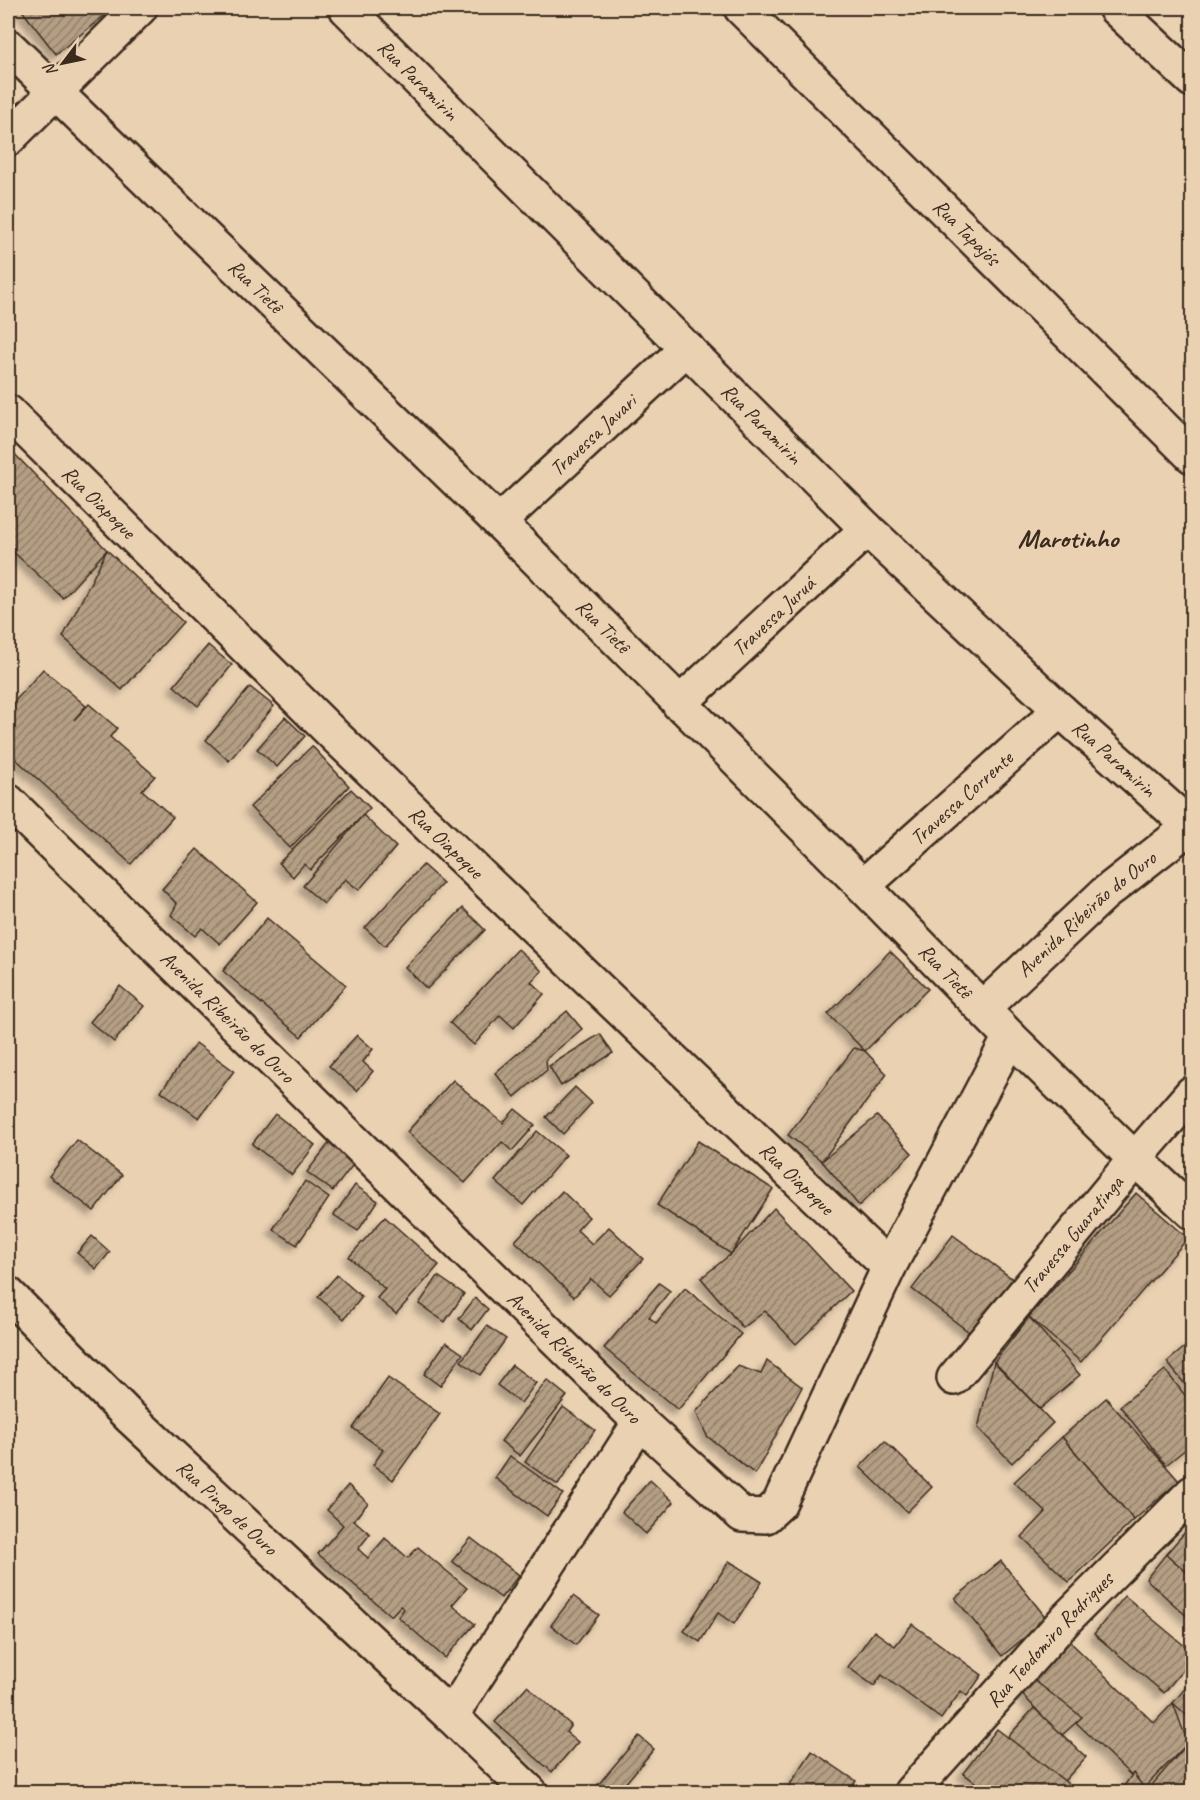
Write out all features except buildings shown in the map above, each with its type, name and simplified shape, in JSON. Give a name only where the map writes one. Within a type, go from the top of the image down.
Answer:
[{"type":"street","points":[[8,138],[140,8]]},
{"type":"street","name":"Rua Paramirin","points":[[346,8],[867,529],[1060,710],[1191,825]]},
{"type":"street","name":"Rua Tapajós","points":[[741,8],[1192,456]]},
{"type":"street","points":[[1115,8],[1192,80]]},
{"type":"street","name":"Rua Tietê","points":[[8,46],[498,522],[863,886],[1010,1037],[1192,1212]]},
{"type":"street","name":"Travessa Javari","points":[[498,522],[687,348]]},
{"type":"street","name":"Rua Oiapoque","points":[[8,412],[335,736],[889,1267]]},
{"type":"street","name":"Travessa Juruá","points":[[679,704],[867,529]]},
{"type":"street","name":"Travessa Corrente","points":[[863,886],[1060,710]]},
{"type":"street","name":"Avenida Ribeirão do Ouro","points":[[8,801],[640,1422],[742,1515],[766,1516],[779,1504],[889,1267],[1010,1037]]},
{"type":"street","name":"Avenida Ribeirão do Ouro","points":[[983,1008],[1104,894],[1191,825]]},
{"type":"street","name":"Travessa Guaratinga","points":[[954,1378],[1192,1093]]},
{"type":"street","name":"Rua Pingo de Ouro","points":[[8,1294],[130,1417],[530,1792]]},
{"type":"street","points":[[451,1716],[640,1422]]},
{"type":"street","name":"Rua Teodomiro Rodrigues","points":[[911,1792],[1067,1617],[1192,1493]]},
{"type":"district","name":"Marotinho","points":[[1068,538]]}]
